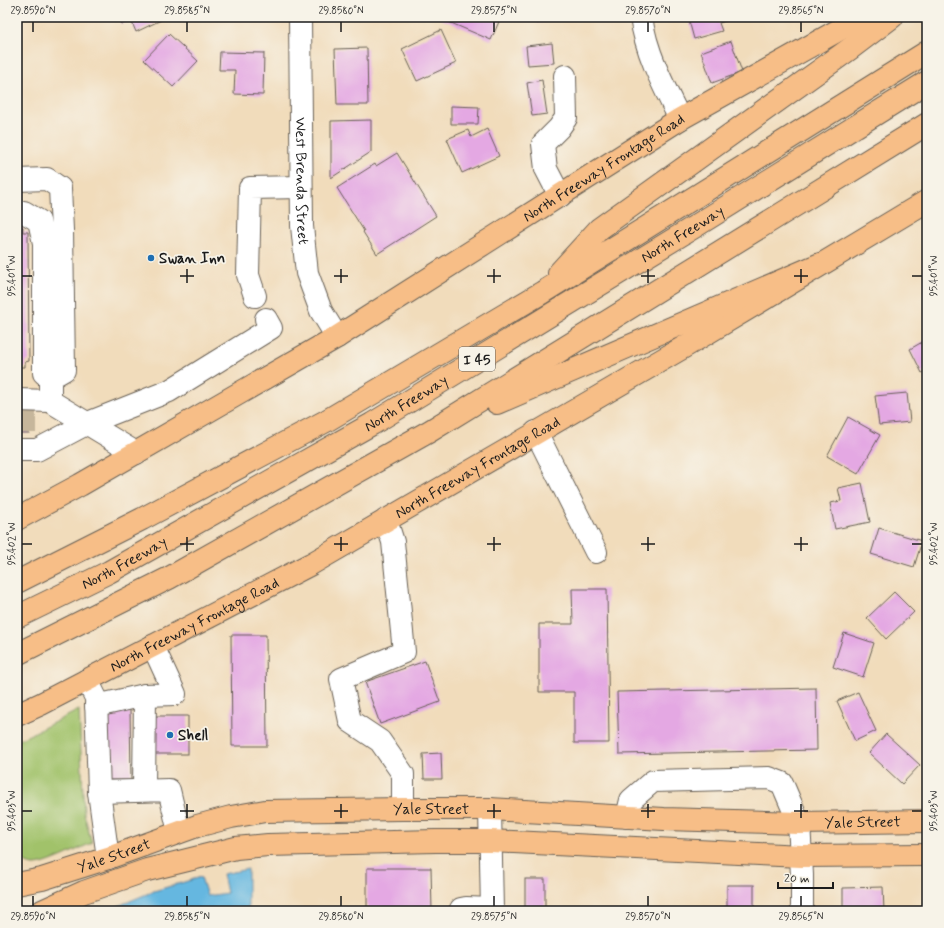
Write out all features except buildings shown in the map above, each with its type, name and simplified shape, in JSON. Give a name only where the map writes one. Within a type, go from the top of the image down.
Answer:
[{"type":"main road","name":"North Freeway Frontage Road","points":[[17,519],[80,485],[336,337],[680,119],[862,17]]},
{"type":"main road","points":[[543,292],[599,229],[892,17]]},
{"type":"main road","name":"North Freeway","points":[[17,582],[142,520],[326,422],[543,292],[927,52]]},
{"type":"main road","name":"North Freeway","points":[[17,617],[109,572],[372,424],[694,227],[927,82]]},
{"type":"main road","name":"I 45","points":[[17,654],[169,578],[430,431],[927,124]]},
{"type":"main road","name":"North Freeway Frontage Road","points":[[17,715],[88,680],[311,564],[684,346],[927,201]]},
{"type":"main road","points":[[430,431],[820,264]]},
{"type":"main road","name":"Yale Street","points":[[17,884],[42,880],[179,832],[231,817],[265,812],[490,809],[664,820],[799,823],[927,821]]},
{"type":"main road","points":[[265,812],[268,845]]},
{"type":"main road","name":"Yale Street","points":[[42,911],[84,892],[147,870],[224,850],[268,845],[491,841],[801,856],[927,854]]},
{"type":"street","name":"West Brenda Street","points":[[300,17],[302,226],[307,274],[321,311],[336,337]]},
{"type":"street","points":[[641,17],[642,27],[658,75],[680,119]]},
{"type":"street","points":[[560,196],[546,168],[544,144],[566,118],[565,76]]},
{"type":"street","points":[[19,180],[47,179],[60,188],[64,370],[50,378]]},
{"type":"street","points":[[255,296],[248,274],[250,188],[301,187]]},
{"type":"street","points":[[17,212],[24,212],[39,221],[44,243],[44,372],[50,378],[50,401]]},
{"type":"street","points":[[22,444],[36,450],[88,423],[169,391],[270,328],[266,319]]},
{"type":"street","points":[[22,404],[50,401],[136,453]]},
{"type":"street","points":[[536,432],[596,552]]},
{"type":"street","points":[[386,520],[393,542],[404,652],[340,679],[350,721],[380,741],[403,774],[403,809]]},
{"type":"street","points":[[96,706],[145,695],[175,694],[153,646]]},
{"type":"street","points":[[88,680],[96,698],[98,792],[108,858]]},
{"type":"street","points":[[144,790],[145,695]]},
{"type":"street","points":[[627,817],[631,800],[653,781],[769,778],[782,783],[799,823],[802,911]]},
{"type":"street","points":[[98,792],[169,790],[179,832]]},
{"type":"street","points":[[460,911],[461,909],[466,908],[492,910],[490,809]]},
{"type":"green space","points":[[79,710],[84,814],[92,843],[46,863],[33,865],[24,862],[17,855],[17,741]]},
{"type":"water","points":[[248,869],[248,911],[106,911],[154,891],[201,877],[207,896],[227,893],[223,874]]},
{"type":"tunnel","points":[[25,411],[25,434]]},
{"type":"place","name":"Swan Inn","points":[[151,258]]},
{"type":"place","name":"Shell","points":[[170,735]]}]
